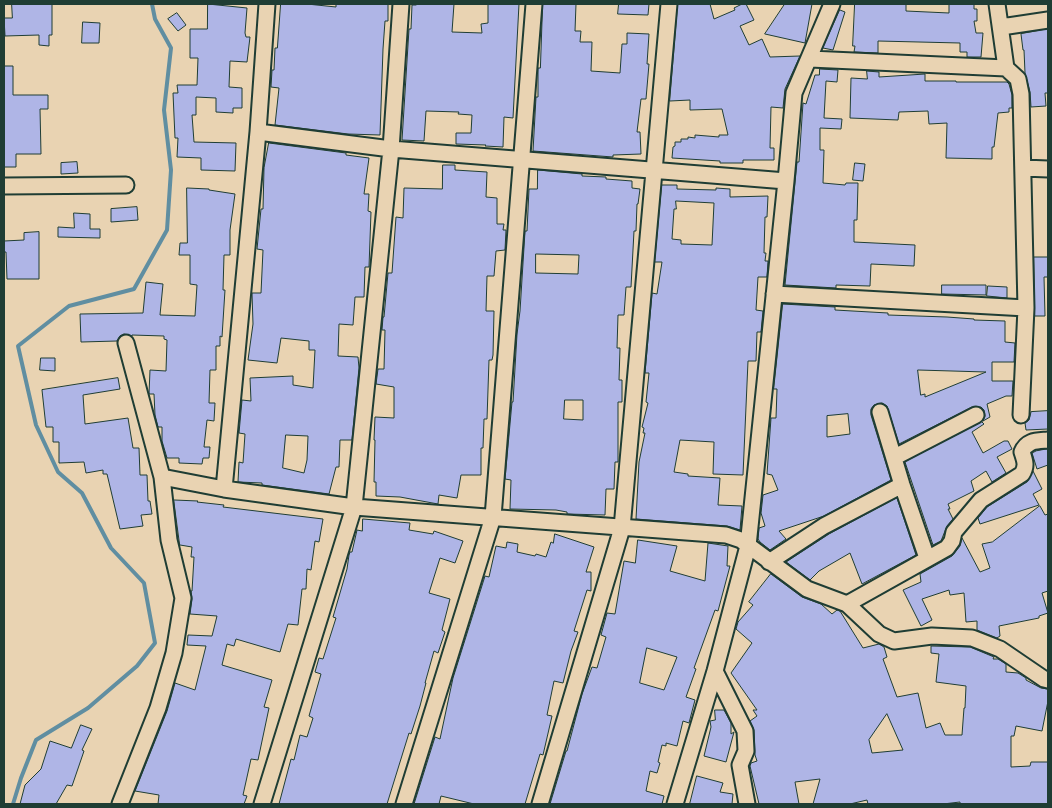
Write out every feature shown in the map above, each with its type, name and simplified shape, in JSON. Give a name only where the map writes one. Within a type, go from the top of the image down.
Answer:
[{"type":"street","points":[[224,489],[258,132],[267,4]]},
{"type":"street","points":[[262,804],[354,507],[391,149],[401,4]]},
{"type":"street","points":[[404,804],[493,517],[534,4]]},
{"type":"street","points":[[540,804],[622,528],[656,171],[669,4]]},
{"type":"street","points":[[675,804],[715,671],[748,546],[794,93],[832,4]]},
{"type":"street","points":[[997,4],[1006,68],[1018,79],[1022,94],[1026,308],[1021,415]]},
{"type":"street","points":[[1000,26],[1048,20]]},
{"type":"street","points":[[810,59],[1006,68]]},
{"type":"street","points":[[258,132],[391,149],[786,181]]},
{"type":"street","points":[[1023,168],[1048,169]]},
{"type":"street","points":[[4,186],[126,185]]},
{"type":"street","points":[[774,294],[1026,308]]},
{"type":"street","points":[[120,804],[158,708],[174,653],[183,598],[169,540],[162,477],[126,343]]},
{"type":"street","points":[[880,412],[927,558]]},
{"type":"street","points":[[895,457],[976,415]]},
{"type":"street","points":[[847,604],[947,548],[952,541],[954,532],[981,500],[1022,474],[1025,462],[1022,452],[1030,442],[1048,440]]},
{"type":"street","points":[[162,477],[224,489],[354,507],[726,535],[741,540],[806,589],[847,604],[879,634],[894,640],[932,636],[972,638],[1000,649],[1048,680]]},
{"type":"street","points":[[769,562],[824,526],[902,485]]},
{"type":"street","points":[[715,671],[745,731],[746,751],[740,765],[747,804]]},
{"type":"building","points":[[12,4],[52,4],[52,35],[49,35],[49,46],[39,45],[39,35],[5,36],[4,18],[12,18]]},
{"type":"building","points":[[208,4],[247,8],[245,33],[246,37],[250,37],[247,62],[230,61],[229,87],[242,88],[242,108],[233,108],[233,113],[216,112],[216,98],[196,97],[196,115],[192,115],[194,142],[236,143],[235,171],[201,170],[201,158],[177,157],[178,138],[175,138],[173,93],[178,93],[177,85],[197,85],[198,58],[190,58],[190,29],[207,29]]},
{"type":"building","points":[[281,4],[336,7],[336,4],[388,4],[388,21],[385,21],[383,49],[380,135],[348,134],[275,125],[279,88],[271,87]]},
{"type":"building","points":[[454,4],[452,32],[482,33],[481,24],[488,23],[488,4],[519,4],[513,118],[504,117],[503,147],[456,144],[456,133],[471,133],[472,115],[458,114],[459,112],[426,111],[424,141],[402,140],[409,29],[411,29],[412,5]]},
{"type":"building","points":[[543,4],[576,4],[575,31],[581,31],[580,42],[592,42],[591,71],[620,73],[622,44],[627,44],[627,33],[649,34],[646,99],[641,99],[637,132],[640,132],[641,154],[613,155],[613,157],[533,151]]},
{"type":"building","points":[[619,4],[649,4],[648,15],[618,14]]},
{"type":"building","points":[[678,4],[710,4],[714,19],[735,10],[734,8],[742,4],[746,4],[754,20],[740,26],[749,45],[762,39],[770,57],[800,56],[785,89],[783,108],[771,107],[770,148],[774,148],[774,160],[743,160],[743,163],[720,163],[720,161],[672,158],[675,142],[681,142],[681,139],[695,138],[695,135],[719,137],[719,135],[728,135],[722,109],[690,110],[690,100],[670,101]]},
{"type":"building","points":[[785,4],[812,4],[805,43],[765,34]]},
{"type":"building","points":[[855,4],[906,4],[906,11],[949,13],[949,4],[974,4],[974,9],[977,9],[977,21],[974,21],[976,33],[983,33],[981,57],[967,57],[967,52],[960,52],[960,43],[878,41],[878,53],[854,52]]},
{"type":"building","points":[[840,10],[845,12],[833,50],[823,48]]},
{"type":"building","points":[[177,13],[186,25],[178,31],[168,19]]},
{"type":"building","points":[[83,22],[100,23],[99,43],[82,43]]},
{"type":"building","points":[[1048,29],[1048,93],[1045,93],[1046,106],[1031,107],[1021,34]]},
{"type":"building","points":[[4,66],[13,66],[13,95],[48,95],[48,109],[40,109],[41,154],[16,154],[16,167],[4,167]]},
{"type":"building","points":[[820,69],[838,70],[837,82],[826,81],[824,118],[842,119],[841,129],[820,128],[820,150],[824,150],[823,183],[845,185],[846,183],[858,183],[857,220],[854,220],[854,242],[915,245],[914,266],[871,264],[870,286],[836,285],[836,288],[785,285],[797,162],[799,162],[803,103],[806,104],[815,75],[819,75]]},
{"type":"building","points":[[867,71],[879,72],[879,77],[925,74],[925,81],[1007,82],[1012,95],[1012,108],[1009,108],[1009,112],[998,113],[994,147],[992,147],[992,159],[946,158],[947,123],[929,124],[928,111],[899,112],[898,120],[850,118],[851,78],[867,79]]},
{"type":"building","points":[[269,143],[346,153],[346,155],[369,158],[364,194],[369,194],[368,211],[371,212],[369,267],[365,267],[364,297],[355,297],[353,325],[339,324],[338,356],[358,357],[359,368],[352,440],[340,440],[339,467],[336,467],[329,494],[262,485],[262,483],[238,482],[239,462],[243,463],[245,434],[239,433],[242,400],[251,401],[250,378],[293,376],[293,385],[313,388],[315,350],[309,350],[309,341],[281,338],[277,363],[248,360],[253,324],[252,293],[261,293],[263,250],[257,249],[261,209],[263,209],[264,168]],"holes":[[[286,435],[308,436],[307,460],[304,473],[283,468]]]},
{"type":"building","points":[[77,162],[78,173],[61,174],[61,163]]},
{"type":"building","points":[[855,163],[865,164],[863,181],[853,180]]},
{"type":"building","points":[[443,165],[455,165],[455,170],[487,172],[486,197],[497,198],[497,224],[504,224],[503,230],[506,230],[505,250],[496,251],[494,276],[487,276],[486,311],[494,311],[493,355],[492,360],[489,360],[487,419],[484,419],[481,475],[461,475],[457,498],[439,495],[438,504],[400,497],[376,496],[374,440],[375,417],[394,418],[394,387],[376,384],[378,369],[384,369],[385,330],[382,330],[383,317],[388,273],[392,273],[396,217],[403,218],[404,188],[442,189]]},
{"type":"building","points":[[538,170],[632,181],[632,188],[640,189],[637,204],[636,231],[634,231],[631,287],[626,287],[624,315],[618,315],[617,348],[620,348],[619,380],[622,380],[622,402],[618,402],[618,462],[615,462],[614,489],[606,489],[605,515],[567,514],[567,512],[556,510],[510,509],[511,480],[505,479],[513,402],[525,231],[527,231],[529,189],[537,189]],"holes":[[[536,254],[579,255],[578,274],[536,273]],[[565,400],[583,400],[583,420],[564,419]]]},
{"type":"building","points":[[662,185],[677,185],[677,189],[730,189],[730,197],[768,196],[767,217],[765,217],[764,253],[766,253],[765,261],[768,261],[767,277],[758,277],[756,310],[763,311],[761,332],[757,332],[756,361],[748,361],[743,475],[713,474],[714,442],[680,440],[674,472],[688,474],[688,476],[720,478],[718,505],[742,506],[740,530],[727,526],[636,519],[639,462],[645,433],[643,433],[644,428],[642,427],[648,403],[646,402],[649,373],[645,373],[652,293],[657,294],[662,262],[655,262]],"holes":[[[676,201],[714,203],[712,245],[681,244],[681,240],[672,239]]]},
{"type":"building","points":[[187,188],[209,189],[235,194],[230,230],[230,255],[224,255],[223,290],[225,290],[222,337],[220,336],[220,346],[216,346],[216,370],[210,370],[209,403],[215,403],[214,421],[207,420],[204,447],[210,447],[209,458],[203,458],[202,464],[179,463],[179,458],[167,458],[162,441],[162,427],[158,427],[155,415],[154,394],[149,394],[150,370],[166,371],[167,340],[164,339],[164,336],[132,336],[124,334],[117,341],[81,342],[80,314],[143,313],[146,282],[163,284],[160,315],[195,316],[197,285],[190,284],[190,255],[179,255],[180,243],[187,243]]},
{"type":"building","points":[[137,207],[138,220],[111,222],[111,209]]},
{"type":"building","points":[[74,213],[90,214],[90,229],[100,229],[100,238],[58,237],[58,227],[74,228]]},
{"type":"building","points":[[39,232],[39,279],[7,279],[4,241],[24,240],[24,233]]},
{"type":"building","points":[[1034,257],[1048,257],[1048,277],[1044,277],[1045,316],[1035,316]]},
{"type":"building","points":[[942,285],[986,285],[986,295],[942,294]]},
{"type":"building","points":[[988,286],[1007,287],[1007,298],[987,296]]},
{"type":"building","points":[[783,304],[835,307],[835,310],[888,313],[888,315],[1005,321],[1005,342],[1015,343],[1014,362],[992,362],[992,381],[1013,381],[1012,396],[1006,396],[987,404],[990,417],[983,421],[985,416],[984,410],[981,407],[972,407],[899,444],[887,406],[882,403],[874,405],[871,409],[871,415],[891,480],[824,516],[779,531],[786,539],[770,550],[758,539],[759,528],[765,526],[761,513],[763,495],[778,490],[772,475],[767,474],[771,418],[776,418],[777,389],[774,389]],"holes":[[[918,370],[986,372],[925,397],[925,394],[921,395]],[[848,414],[850,434],[827,437],[827,416]]]},
{"type":"building","points":[[41,358],[55,358],[55,371],[40,370]]},
{"type":"building","points":[[118,378],[120,389],[83,395],[85,424],[128,418],[133,448],[139,448],[140,475],[147,475],[148,501],[150,501],[152,514],[141,515],[143,526],[120,529],[107,474],[103,474],[103,470],[86,473],[84,462],[59,463],[59,442],[53,442],[53,427],[46,427],[42,390]]},
{"type":"building","points":[[1048,411],[1048,429],[1026,430],[1025,423],[1029,420],[1031,412]]},
{"type":"building","points":[[982,422],[984,424],[972,432],[983,453],[1004,441],[1008,441],[1012,449],[997,457],[1006,473],[992,482],[986,471],[971,481],[974,491],[948,504],[950,509],[948,509],[953,519],[947,526],[941,541],[933,545],[905,462]]},
{"type":"building","points":[[1048,449],[1048,465],[1037,469],[1032,453]]},
{"type":"building","points":[[1033,471],[1042,489],[1033,494],[1039,505],[980,524],[978,518],[987,507],[1027,482]]},
{"type":"building","points":[[897,498],[916,555],[862,584],[850,553],[819,571],[810,580],[786,562],[829,534]]},
{"type":"building","points":[[174,500],[198,501],[224,505],[223,507],[323,519],[319,542],[315,541],[311,570],[307,569],[306,589],[302,589],[298,625],[288,624],[280,652],[236,639],[234,646],[227,644],[222,665],[272,680],[264,707],[269,708],[258,760],[251,759],[243,795],[247,796],[244,804],[158,804],[159,795],[135,791],[167,711],[175,683],[195,690],[206,646],[187,645],[188,635],[212,636],[217,616],[190,614],[194,557],[191,557],[192,547],[180,545]]},
{"type":"building","points":[[1040,506],[1045,515],[1048,514],[1048,591],[1042,593],[1048,613],[1039,616],[1039,618],[999,626],[1000,636],[997,638],[977,630],[977,621],[966,622],[964,593],[950,595],[949,590],[922,599],[932,620],[921,626],[903,590],[921,582],[920,574],[952,556],[960,546],[962,538],[980,572],[990,568],[982,544],[992,542]]},
{"type":"building","points":[[363,519],[410,523],[409,530],[433,534],[434,531],[463,541],[455,563],[440,558],[429,593],[450,599],[442,630],[445,632],[438,653],[434,651],[420,706],[411,734],[409,733],[387,804],[279,804],[291,759],[294,760],[300,735],[307,737],[313,718],[309,716],[321,674],[315,672],[319,658],[323,659],[336,618],[333,617],[347,569],[349,555],[352,552],[357,530],[362,531]]},
{"type":"building","points":[[555,534],[594,547],[586,572],[591,572],[591,591],[587,590],[574,631],[578,632],[563,683],[554,681],[547,715],[552,716],[543,755],[540,754],[525,804],[474,804],[441,796],[439,804],[414,804],[435,737],[440,739],[453,678],[485,576],[489,577],[496,546],[506,548],[507,542],[518,544],[517,552],[546,557]]},
{"type":"building","points":[[638,540],[677,546],[670,571],[705,581],[708,543],[728,546],[727,566],[730,566],[718,611],[715,610],[694,668],[696,669],[686,697],[695,700],[689,723],[683,721],[677,746],[666,743],[666,746],[662,745],[657,773],[650,771],[646,791],[664,796],[662,804],[550,804],[567,751],[582,694],[592,667],[597,668],[606,637],[601,635],[607,613],[615,614],[624,561],[635,563]],"holes":[[[647,648],[677,657],[664,690],[640,683]]]},
{"type":"building","points":[[771,574],[802,597],[821,604],[832,614],[837,610],[840,611],[863,648],[879,644],[884,647],[887,657],[883,659],[897,697],[918,693],[926,728],[940,723],[945,735],[962,735],[966,686],[936,682],[939,654],[931,653],[931,646],[970,647],[1006,664],[1006,672],[1018,673],[1041,688],[1048,689],[1048,701],[1042,731],[1016,726],[1014,736],[1011,736],[1011,767],[1030,766],[1031,762],[1048,762],[1048,804],[960,804],[960,802],[943,804],[868,804],[867,800],[850,804],[813,804],[820,779],[795,782],[799,804],[759,804],[750,766],[751,763],[757,761],[754,730],[750,721],[757,716],[753,710],[757,710],[731,673],[752,643],[736,629],[738,622],[753,605],[749,602]],"holes":[[[887,714],[903,750],[872,753],[869,740]]]},
{"type":"building","points":[[715,710],[724,710],[731,723],[731,734],[734,732],[726,762],[704,756],[711,727],[710,721],[715,720]]},
{"type":"building","points":[[81,725],[92,729],[82,750],[84,751],[72,786],[67,785],[56,804],[20,804],[25,785],[41,769],[50,741],[71,748]]},
{"type":"building","points":[[697,776],[723,783],[720,792],[733,794],[732,804],[690,804]]},
{"type":"waterway","points":[[13,804],[36,740],[88,708],[137,666],[155,643],[144,583],[111,548],[82,493],[58,472],[36,425],[18,346],[69,306],[134,289],[167,230],[171,170],[164,110],[171,48],[155,19],[152,4]]}]
